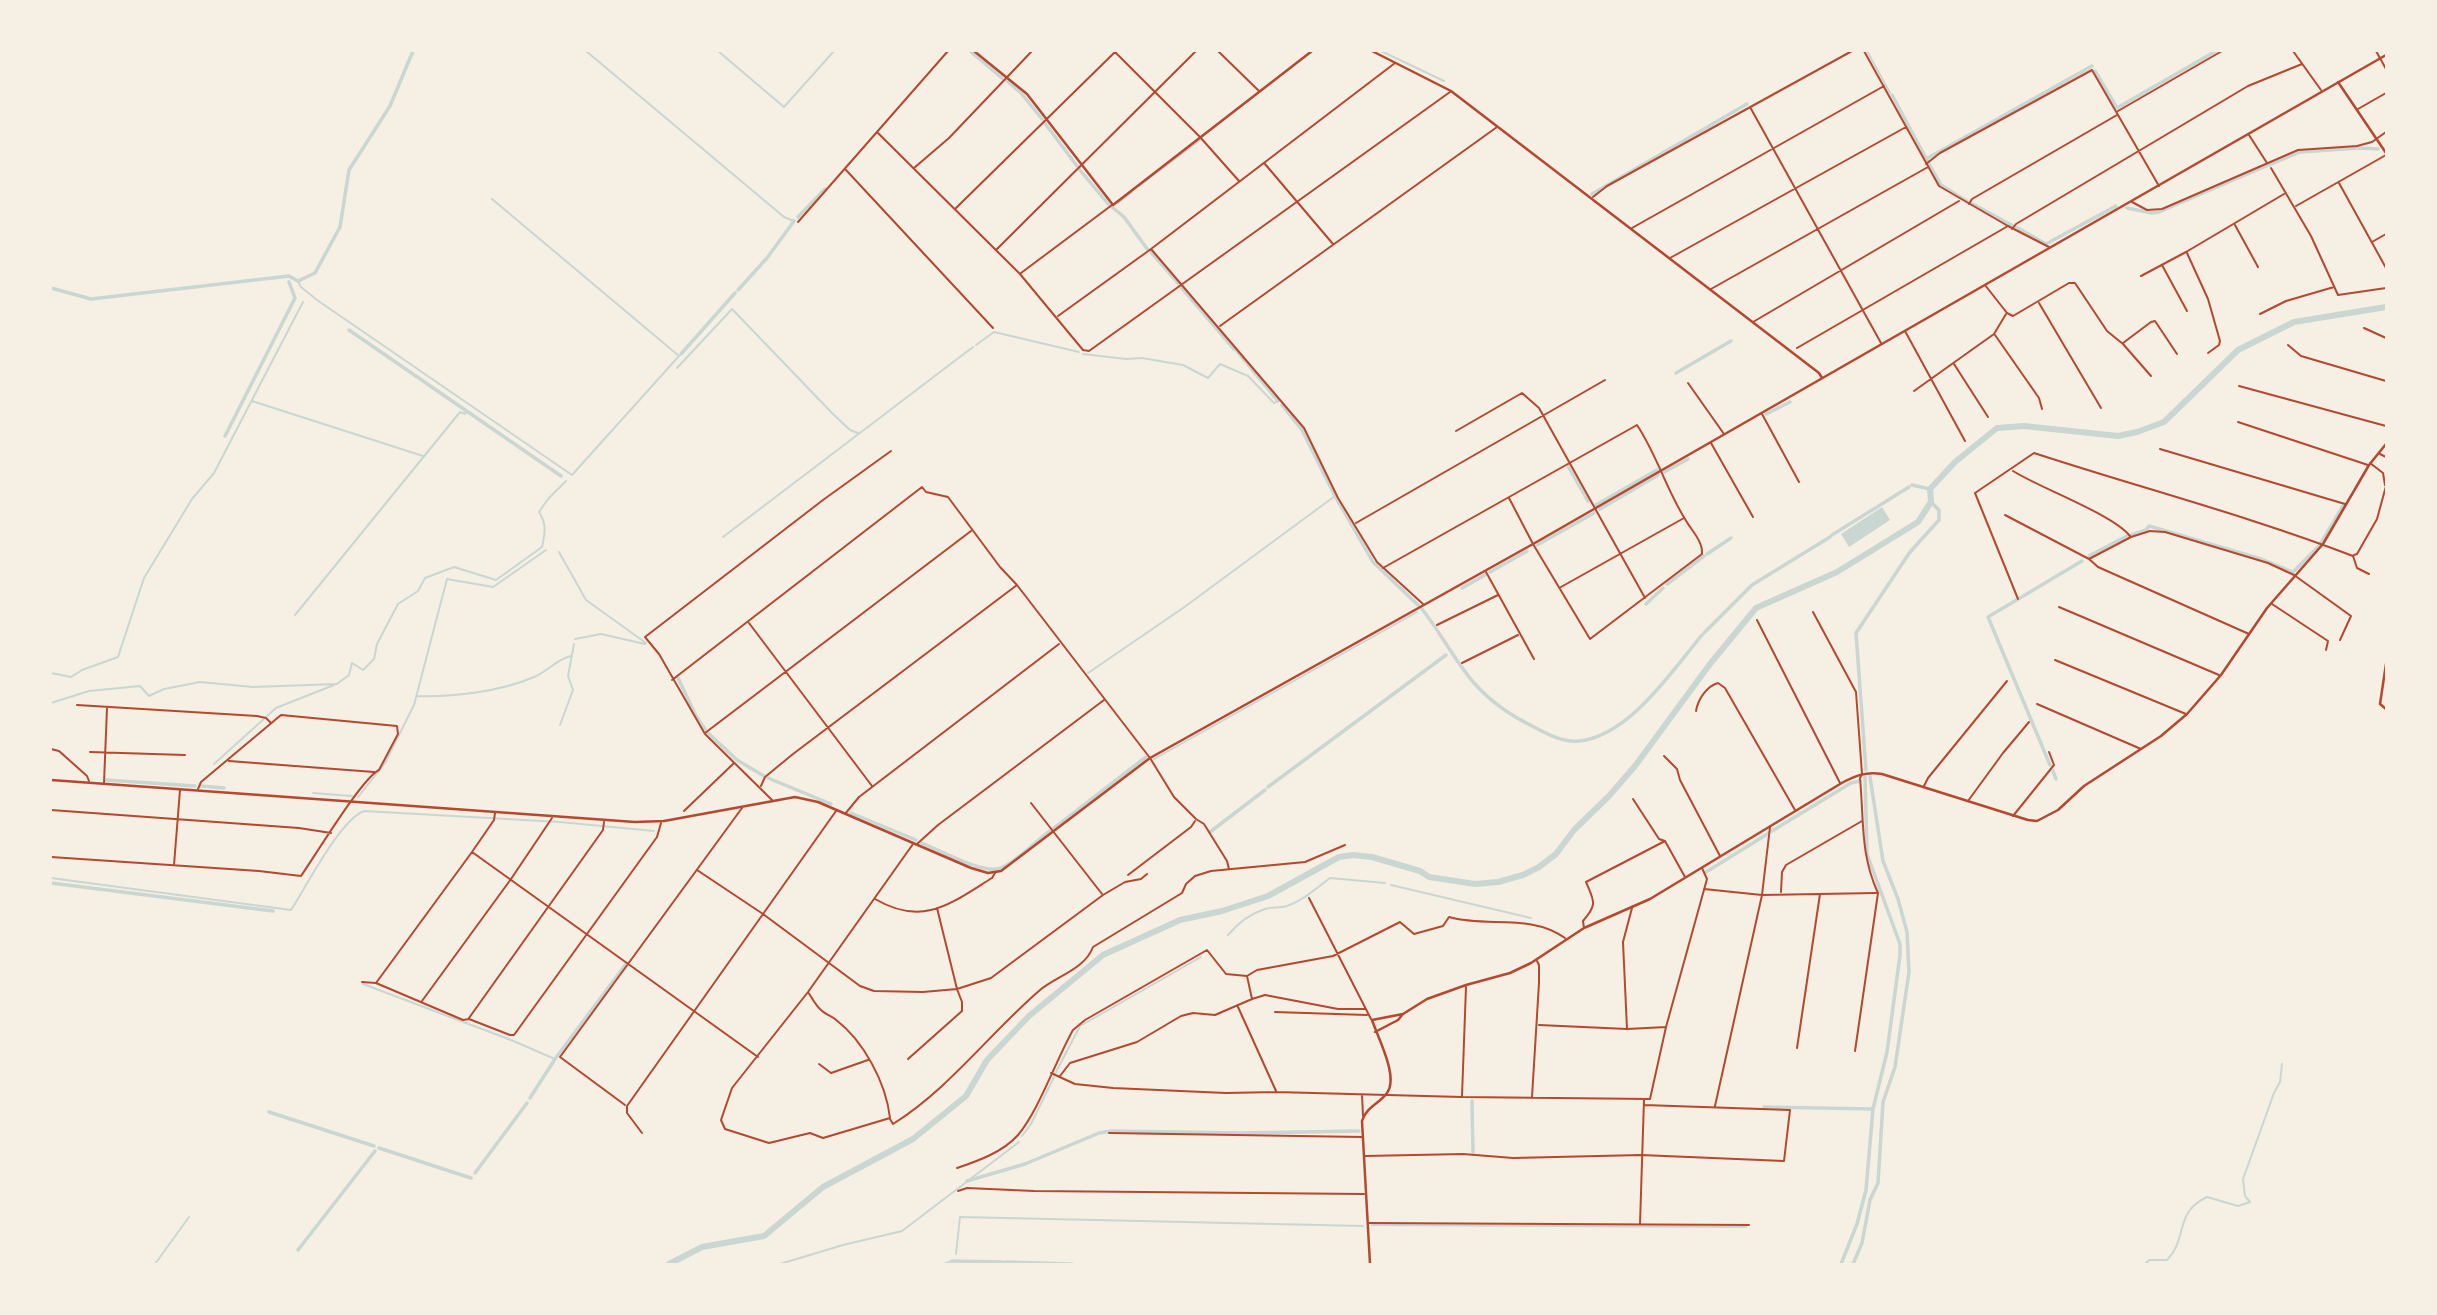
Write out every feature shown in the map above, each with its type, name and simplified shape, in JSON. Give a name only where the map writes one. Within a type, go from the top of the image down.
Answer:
[{"type":"main road","points":[[974,51],[1027,94],[1113,205],[1309,52]]},
{"type":"main road","points":[[1372,51],[1451,91],[1819,373],[1822,378]]},
{"type":"main road","points":[[51,780],[553,817],[661,822],[795,797],[844,814],[971,868],[988,873],[1001,871],[1150,758],[1533,544],[2386,54]]},
{"type":"main road","points":[[2338,82],[2386,154]]},
{"type":"main road","points":[[1376,1031],[1398,1020],[1427,999],[1510,973],[1536,960],[1584,928],[1632,907],[1686,878],[1795,810],[1862,774],[1872,772],[1900,779],[2013,816],[2037,821],[2047,817],[2084,786],[2169,730],[2186,714],[2221,675],[2294,575],[2323,544],[2370,464],[2386,444]]},
{"type":"main road","points":[[2386,664],[2380,704],[2386,709]]},
{"type":"main road","points":[[1370,1264],[1363,1116],[1386,1094],[1392,1079],[1371,1020],[1403,1014]]},
{"type":"street","points":[[798,222],[947,51]]},
{"type":"street","points":[[915,168],[949,138],[1032,51]]},
{"type":"street","points":[[955,209],[1115,51],[1200,137],[1239,182]]},
{"type":"street","points":[[996,251],[1196,51]]},
{"type":"street","points":[[1218,51],[1259,91]]},
{"type":"street","points":[[1592,198],[1607,186],[1852,51]]},
{"type":"street","points":[[1864,51],[1939,186],[2012,229],[2050,247]]},
{"type":"street","points":[[1968,204],[1972,199],[2222,51]]},
{"type":"street","points":[[2293,51],[2322,91]]},
{"type":"street","points":[[2376,51],[2386,69]]},
{"type":"street","points":[[1057,318],[1396,62]]},
{"type":"street","points":[[2012,229],[2016,224],[2138,150],[2248,86],[2302,64]]},
{"type":"street","points":[[1926,164],[1962,141],[2092,70],[2159,186]]},
{"type":"street","points":[[1631,228],[1884,86]]},
{"type":"street","points":[[877,132],[1020,274],[1083,350],[1089,351],[1097,348],[1451,91]]},
{"type":"street","points":[[2357,109],[2386,93]]},
{"type":"street","points":[[1749,106],[1881,343]]},
{"type":"street","points":[[1219,327],[1497,126]]},
{"type":"street","points":[[1670,258],[1906,127]]},
{"type":"street","points":[[2131,202],[2147,210],[2162,209],[2298,150],[2357,146],[2372,142],[2386,132]]},
{"type":"street","points":[[2249,134],[2267,163]]},
{"type":"street","points":[[2295,207],[2386,154]]},
{"type":"street","points":[[1264,163],[1333,244]]},
{"type":"street","points":[[1711,290],[1928,167]]},
{"type":"street","points":[[845,168],[993,328]]},
{"type":"street","points":[[2271,169],[2295,207],[2339,295],[2386,288]]},
{"type":"street","points":[[2338,182],[2386,268]]},
{"type":"street","points":[[2141,276],[2285,193]]},
{"type":"street","points":[[1752,322],[1960,200]]},
{"type":"street","points":[[1020,274],[1113,205]]},
{"type":"street","points":[[2234,224],[2258,267]]},
{"type":"street","points":[[1797,348],[2008,226]]},
{"type":"street","points":[[2371,243],[2386,234]]},
{"type":"street","points":[[1151,249],[1309,435],[1338,498],[1377,562],[1422,606]]},
{"type":"street","points":[[2186,252],[2208,299],[2220,341],[2219,345],[2208,352]]},
{"type":"street","points":[[2162,264],[2187,311]]},
{"type":"street","points":[[1984,284],[2007,313],[2015,316],[2072,282],[2075,283],[2107,331],[2123,344],[2151,376]]},
{"type":"street","points":[[2260,314],[2286,301],[2335,287]]},
{"type":"street","points":[[2038,302],[2101,408]]},
{"type":"street","points":[[1914,391],[1994,334],[2007,313]]},
{"type":"street","points":[[2123,344],[2155,321],[2177,354]]},
{"type":"street","points":[[2364,328],[2386,338]]},
{"type":"street","points":[[1904,330],[1965,441]]},
{"type":"street","points":[[1994,334],[2039,398],[2042,409]]},
{"type":"street","points":[[2288,345],[2301,356],[2386,381]]},
{"type":"street","points":[[1954,363],[1988,416]]},
{"type":"street","points":[[1355,524],[1605,380]]},
{"type":"street","points":[[1688,383],[1724,435]]},
{"type":"street","points":[[2239,386],[2386,426]]},
{"type":"street","points":[[1456,431],[1522,393],[1532,400],[1646,599]]},
{"type":"street","points":[[1762,413],[1799,482]]},
{"type":"street","points":[[2238,422],[2370,464],[2383,473],[2386,486],[2377,519],[2357,554],[2353,556]]},
{"type":"street","points":[[1383,568],[1637,425],[1650,444],[1660,471],[1700,543],[1702,554],[1590,639],[1533,544],[1509,498]]},
{"type":"street","points":[[1711,442],[1753,517]]},
{"type":"street","points":[[2160,449],[2346,504]]},
{"type":"street","points":[[773,801],[705,734],[659,654],[645,637],[891,451]]},
{"type":"street","points":[[2018,599],[1975,494],[2034,453],[2254,520],[2323,544],[2353,556],[2357,568],[2369,574]]},
{"type":"street","points":[[2380,453],[2386,457]]},
{"type":"street","points":[[2012,470],[2107,520],[2131,537]]},
{"type":"street","points":[[672,680],[922,487],[926,492],[948,497],[1150,758],[1174,797],[1204,824],[1227,861],[1229,869]]},
{"type":"street","points":[[2005,515],[2089,559],[2098,567],[2250,634]]},
{"type":"street","points":[[1560,588],[1684,518]]},
{"type":"street","points":[[705,734],[973,530]]},
{"type":"street","points":[[2089,559],[2131,537],[2150,531],[2165,532],[2268,563],[2294,575],[2351,616],[2340,640]]},
{"type":"street","points":[[1485,571],[1534,659]]},
{"type":"street","points":[[761,788],[765,777],[1017,585]]},
{"type":"street","points":[[1437,625],[1499,594]]},
{"type":"street","points":[[2271,604],[2328,642],[2326,650]]},
{"type":"street","points":[[2059,607],[2221,675]]},
{"type":"street","points":[[1813,612],[1856,692],[1866,862],[1878,892],[1855,1051]]},
{"type":"street","points":[[1757,620],[1840,784]]},
{"type":"street","points":[[748,622],[873,786]]},
{"type":"street","points":[[1462,663],[1519,634]]},
{"type":"street","points":[[844,814],[859,797],[1060,643]]},
{"type":"street","points":[[2054,660],[2186,714]]},
{"type":"street","points":[[1924,787],[1928,778],[2007,681]]},
{"type":"street","points":[[1696,711],[1699,700],[1713,684],[1718,683],[1725,688],[1795,810]]},
{"type":"street","points":[[890,1118],[823,1138],[810,1133],[769,1143],[725,1129],[720,1120],[732,1088],[808,992],[915,844],[1105,699]]},
{"type":"street","points":[[2036,704],[2142,749]]},
{"type":"street","points":[[77,705],[194,710],[266,718],[271,724]]},
{"type":"street","points":[[104,784],[107,707]]},
{"type":"street","points":[[51,857],[259,871],[301,877],[352,801],[379,769],[398,734],[397,726],[281,715],[201,782],[197,790]]},
{"type":"street","points":[[1968,802],[1995,762],[2029,722]]},
{"type":"street","points":[[51,748],[59,751],[87,776],[90,783]]},
{"type":"street","points":[[90,752],[185,755]]},
{"type":"street","points":[[2013,816],[2054,765],[2049,752]]},
{"type":"street","points":[[1664,756],[1677,769],[1680,780],[1721,857]]},
{"type":"street","points":[[228,761],[374,772]]},
{"type":"street","points":[[684,811],[734,763]]},
{"type":"street","points":[[174,866],[180,789]]},
{"type":"street","points":[[1633,799],[1659,839],[1665,841],[1686,878]]},
{"type":"street","points":[[1031,803],[1103,895]]},
{"type":"street","points":[[627,1106],[560,1057],[743,807]]},
{"type":"street","points":[[51,810],[299,828],[331,833]]},
{"type":"street","points":[[642,1133],[627,1113],[627,1106],[836,811]]},
{"type":"street","points":[[376,983],[472,852],[494,820],[495,813]]},
{"type":"street","points":[[421,1002],[553,817]]},
{"type":"street","points":[[1128,875],[1191,827],[1196,819]]},
{"type":"street","points":[[469,1019],[603,830],[605,820]]},
{"type":"street","points":[[1781,894],[1782,873],[1786,864],[1863,820]]},
{"type":"street","points":[[362,982],[376,983],[463,1020],[469,1019],[514,1035],[657,837],[661,822]]},
{"type":"street","points":[[1715,1107],[1762,895],[1770,827]]},
{"type":"street","points":[[1584,928],[1583,921],[1592,913],[1594,901],[1586,881],[1665,841]]},
{"type":"street","points":[[808,992],[822,1011],[836,1019],[858,1043],[869,1060],[888,1102],[893,1124],[920,1107],[963,1068],[1030,999],[1086,959],[1093,947],[1182,893],[1186,884],[1195,876],[1229,869],[1305,862],[1345,845]]},
{"type":"street","points":[[472,852],[758,1056]]},
{"type":"street","points":[[1051,1073],[1075,1084],[1226,1093],[1650,1099],[1665,1027],[1707,879],[1702,868]]},
{"type":"street","points":[[697,870],[763,914],[860,986],[874,991],[923,992],[957,989],[991,978],[1103,895],[1125,882],[1141,879],[1147,874]]},
{"type":"street","points":[[874,898],[908,913],[927,912],[954,901],[992,878],[996,872]]},
{"type":"street","points":[[1704,889],[1762,895],[1878,892]]},
{"type":"street","points":[[1797,1048],[1820,894]]},
{"type":"street","points":[[1309,898],[1371,1020]]},
{"type":"street","points":[[1627,1029],[1623,942],[1632,907]]},
{"type":"street","points":[[908,1059],[962,1011],[962,1002],[937,908]]},
{"type":"street","points":[[957,1168],[984,1159],[1017,1137],[1033,1111],[1073,1030],[1084,1020],[1207,950],[1226,974],[1247,976],[1257,970],[1332,956],[1400,922],[1414,934],[1443,926],[1449,917],[1464,921],[1514,921],[1556,932],[1566,939]]},
{"type":"street","points":[[1532,1097],[1538,1025],[1539,965],[1536,960]]},
{"type":"street","points":[[1247,976],[1252,999]]},
{"type":"street","points":[[1462,1097],[1466,985]]},
{"type":"street","points":[[1060,1077],[1070,1063],[1137,1042],[1181,1016],[1193,1013],[1215,1015],[1252,999],[1274,996],[1338,1009],[1365,1009]]},
{"type":"street","points":[[1238,1006],[1276,1092]]},
{"type":"street","points":[[1275,1012],[1368,1015]]},
{"type":"street","points":[[1538,1025],[1627,1029],[1665,1027]]},
{"type":"street","points":[[819,1064],[831,1073],[869,1060]]},
{"type":"street","points":[[1362,1094],[1363,1116]]},
{"type":"street","points":[[1640,1224],[1644,1099]]},
{"type":"street","points":[[1364,1156],[1641,1156],[1784,1161],[1790,1110],[1644,1105]]},
{"type":"street","points":[[1110,1133],[1363,1137]]},
{"type":"street","points":[[958,1191],[967,1188],[1365,1194]]},
{"type":"street","points":[[1367,1225],[1749,1225]]},
{"type":"shaded area","points":[[1882,507],[1890,520],[1849,547],[1841,534]]},
{"type":"waterway","points":[[51,288],[91,299],[289,276],[298,281],[315,273],[340,227],[349,170],[390,106],[413,51]]},
{"type":"waterway","points":[[586,51],[784,217],[794,221]]},
{"type":"waterway","points":[[718,51],[784,107],[834,51]]},
{"type":"waterway","points":[[970,51],[1002,78]]},
{"type":"waterway","points":[[1381,51],[1444,81]]},
{"type":"waterway","points":[[1867,51],[1890,93]]},
{"type":"waterway","points":[[2095,71],[2117,108],[2216,51]]},
{"type":"waterway","points":[[1926,159],[2092,66]]},
{"type":"waterway","points":[[1006,80],[1021,93],[1042,119]]},
{"type":"waterway","points":[[1892,95],[1928,162]]},
{"type":"waterway","points":[[1592,194],[1747,104]]},
{"type":"waterway","points":[[1044,122],[1077,166]]},
{"type":"waterway","points":[[1139,186],[1200,140]]},
{"type":"waterway","points":[[2269,165],[2300,152],[2378,149]]},
{"type":"waterway","points":[[1929,164],[1941,185],[1968,202]]},
{"type":"waterway","points":[[2127,208],[2159,212],[2266,166]]},
{"type":"waterway","points":[[1079,169],[1109,205]]},
{"type":"waterway","points":[[798,217],[825,189]]},
{"type":"waterway","points":[[1118,203],[1132,192]]},
{"type":"waterway","points":[[298,281],[301,287],[317,300],[572,475],[679,356],[492,199]]},
{"type":"waterway","points":[[1971,203],[2013,226]]},
{"type":"waterway","points":[[2016,227],[2046,244],[2116,206]]},
{"type":"waterway","points":[[1112,207],[1124,217],[1148,250]]},
{"type":"waterway","points":[[738,290],[767,258],[794,221]]},
{"type":"waterway","points":[[1150,251],[1179,284]]},
{"type":"waterway","points":[[225,436],[295,298],[289,282]]},
{"type":"waterway","points":[[1181,287],[1234,349]]},
{"type":"waterway","points":[[681,354],[735,293]]},
{"type":"waterway","points":[[51,673],[71,677],[82,670],[118,657],[144,578],[192,499],[214,473],[303,302]]},
{"type":"waterway","points":[[669,1264],[702,1247],[764,1236],[823,1187],[913,1139],[966,1096],[987,1060],[1029,1016],[1103,955],[1180,920],[1222,911],[1268,896],[1339,857],[1372,857],[1420,871],[1429,877],[1475,884],[1498,882],[1539,867],[1556,854],[1574,830],[1635,766],[1710,664],[1756,608],[1837,572],[1918,522],[1931,502],[1930,489],[1955,462],[1997,428],[2024,426],[2118,436],[2137,432],[2164,422],[2238,350],[2294,322],[2386,307]]},
{"type":"waterway","points":[[677,368],[732,309],[832,413],[850,430],[858,433]]},
{"type":"waterway","points":[[349,330],[561,476]]},
{"type":"waterway","points":[[976,345],[994,332],[1079,352]]},
{"type":"waterway","points":[[1676,373],[1731,341]]},
{"type":"waterway","points":[[723,537],[973,347]]},
{"type":"waterway","points":[[1236,350],[1278,401]]},
{"type":"waterway","points":[[1083,354],[1142,358],[1183,365],[1208,378],[1220,364],[1248,376],[1274,403],[1278,401]]},
{"type":"waterway","points":[[252,401],[423,456]]},
{"type":"waterway","points":[[1766,414],[1790,402]]},
{"type":"waterway","points":[[1282,405],[1302,430],[1335,496],[1373,562],[1419,606]]},
{"type":"waterway","points":[[295,615],[460,412],[465,414],[466,411]]},
{"type":"waterway","points":[[1664,472],[1688,459]]},
{"type":"waterway","points":[[1568,466],[1588,501]]},
{"type":"waterway","points":[[1596,505],[1657,470]]},
{"type":"waterway","points":[[1600,509],[1658,475]]},
{"type":"waterway","points":[[51,703],[89,691],[140,686],[149,696],[164,689],[200,682],[253,687],[337,684],[349,675],[352,663],[363,670],[374,659],[377,644],[398,604],[418,591],[425,578],[454,567],[496,580],[542,547],[545,529],[539,512],[566,481]]},
{"type":"waterway","points":[[1912,485],[1930,489]]},
{"type":"waterway","points":[[1832,535],[1909,487]]},
{"type":"waterway","points":[[1088,673],[1183,608],[1335,496]]},
{"type":"waterway","points":[[1866,770],[1856,633],[1910,552],[1939,520],[1939,510],[1931,502]]},
{"type":"waterway","points":[[2321,543],[2343,506]]},
{"type":"waterway","points":[[1537,545],[1594,513]]},
{"type":"waterway","points":[[2132,535],[2146,530],[2149,526],[2261,559],[2293,572],[2319,546]]},
{"type":"waterway","points":[[2089,556],[2127,536]]},
{"type":"waterway","points":[[1704,633],[1752,585],[1830,537]]},
{"type":"waterway","points":[[1707,554],[1731,538]]},
{"type":"waterway","points":[[358,797],[385,763],[414,705],[447,579],[493,587],[546,550]]},
{"type":"waterway","points":[[1490,572],[1527,551]]},
{"type":"waterway","points":[[559,552],[586,600],[646,643]]},
{"type":"waterway","points":[[1667,584],[1704,556]]},
{"type":"waterway","points":[[2050,765],[1988,617],[2082,561]]},
{"type":"waterway","points":[[1462,588],[1485,575]]},
{"type":"waterway","points":[[1646,604],[1663,588]]},
{"type":"waterway","points":[[1422,609],[1467,674],[1488,697],[1539,730],[1567,741],[1597,736],[1632,715],[1663,683],[1702,635]]},
{"type":"waterway","points":[[1154,759],[1417,612]]},
{"type":"waterway","points":[[575,639],[601,634],[645,644]]},
{"type":"waterway","points":[[560,725],[573,690],[568,676],[574,644]]},
{"type":"waterway","points":[[1268,787],[1446,655]]},
{"type":"waterway","points":[[417,696],[446,696],[491,690],[539,675],[571,656]]},
{"type":"waterway","points":[[678,678],[705,729]]},
{"type":"waterway","points":[[214,764],[276,708],[334,685]]},
{"type":"waterway","points":[[708,733],[737,760],[764,776]]},
{"type":"waterway","points":[[1053,829],[1146,757]]},
{"type":"waterway","points":[[2053,771],[2056,779]]},
{"type":"waterway","points":[[1841,1264],[1857,1224],[1866,1190],[1873,1109],[1887,1052],[1900,955],[1900,944],[1867,854],[1865,777]]},
{"type":"waterway","points":[[1853,1264],[1862,1243],[1870,1200],[1878,1183],[1883,1102],[1895,1067],[1909,972],[1907,932],[1883,861],[1870,777]]},
{"type":"waterway","points":[[768,778],[831,804]]},
{"type":"waterway","points":[[106,780],[195,786]]},
{"type":"waterway","points":[[1772,831],[1851,783],[1860,781]]},
{"type":"waterway","points":[[201,786],[224,788]]},
{"type":"waterway","points":[[1210,832],[1265,790]]},
{"type":"waterway","points":[[313,793],[352,796]]},
{"type":"waterway","points":[[51,878],[291,910],[334,840],[364,811],[560,822],[654,831]]},
{"type":"waterway","points":[[851,813],[916,840]]},
{"type":"waterway","points":[[922,843],[973,865],[993,869],[1013,861],[1050,831]]},
{"type":"waterway","points":[[1706,872],[1769,833]]},
{"type":"waterway","points":[[1228,935],[1249,916],[1265,909],[1293,903],[1330,878],[1385,883]]},
{"type":"waterway","points":[[51,883],[273,911]]},
{"type":"waterway","points":[[1391,885],[1531,918]]},
{"type":"waterway","points":[[1055,1074],[1080,1026],[1201,957]]},
{"type":"waterway","points":[[530,1098],[555,1059],[626,964]]},
{"type":"waterway","points":[[363,984],[555,1059]]},
{"type":"waterway","points":[[2145,1264],[2149,1260],[2167,1260],[2173,1252],[2190,1210],[2207,1197],[2238,1206],[2250,1202],[2245,1196],[2243,1179],[2280,1082],[2282,1064]]},
{"type":"waterway","points":[[1022,1136],[1031,1124],[1054,1077]]},
{"type":"waterway","points":[[1472,1101],[1473,1152]]},
{"type":"waterway","points":[[475,1173],[527,1103]]},
{"type":"waterway","points":[[1764,1107],[1873,1109]]},
{"type":"waterway","points":[[269,1112],[374,1146]]},
{"type":"waterway","points":[[967,1181],[1025,1164],[1099,1133],[1112,1131],[1359,1131]]},
{"type":"waterway","points":[[780,1264],[902,1231],[1019,1142]]},
{"type":"waterway","points":[[379,1148],[471,1178]]},
{"type":"waterway","points":[[298,1250],[375,1151]]},
{"type":"waterway","points":[[155,1264],[189,1217]]},
{"type":"waterway","points":[[956,1254],[960,1217],[1363,1226]]},
{"type":"waterway","points":[[1372,1225],[1746,1227]]},
{"type":"waterway","points":[[944,1264],[952,1261]]},
{"type":"waterway","points":[[952,1261],[1002,1262]]},
{"type":"waterway","points":[[1005,1262],[1072,1264]]}]
